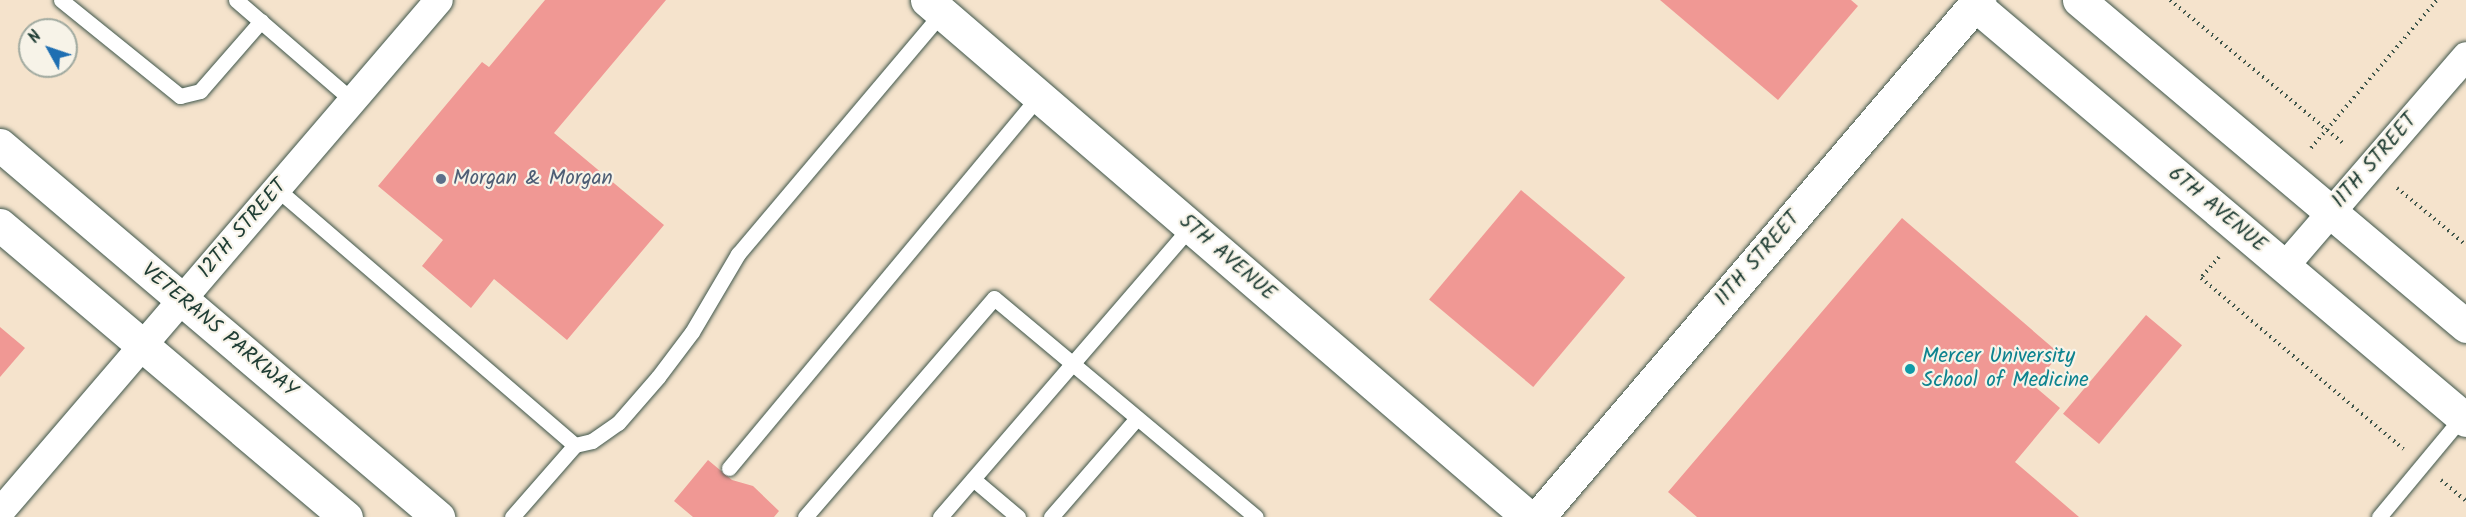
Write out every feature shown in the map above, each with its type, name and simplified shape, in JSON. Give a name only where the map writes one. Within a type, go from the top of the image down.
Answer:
[{"type":"main road","points":[[2079,0],[2466,326]]},
{"type":"main road","name":"6TH AVENUE","points":[[1974,2],[2464,418]]},
{"type":"main road","name":"11TH STREET","points":[[1538,517],[1974,2]]},
{"type":"main road","name":"5TH AVENUE","points":[[935,6],[1528,517]]},
{"type":"main road","name":"VETERANS PARKWAY","points":[[0,145],[438,517]]},
{"type":"main road","points":[[0,225],[346,517]]},
{"type":"street","name":"12TH STREET","points":[[0,512],[439,0]]},
{"type":"street","name":"11TH STREET","points":[[2284,267],[2466,56]]},
{"type":"lane","points":[[61,0],[180,96],[201,91],[261,21]]},
{"type":"lane","points":[[236,0],[352,101]]},
{"type":"lane","points":[[512,517],[575,445],[592,441],[618,423],[658,377],[692,332],[738,254],[935,6]]},
{"type":"lane","points":[[729,468],[1039,96]]},
{"type":"lane","points":[[278,189],[575,445]]},
{"type":"lane","points":[[940,517],[1190,227]]},
{"type":"lane","points":[[805,517],[994,298],[1256,517]]},
{"type":"lane","points":[[1052,517],[1137,418]]},
{"type":"lane","points":[[2379,517],[2464,418]]},
{"type":"lane","points":[[973,479],[1018,517]]},
{"type":"path","points":[[2170,0],[2466,245]]},
{"type":"building","points":[[545,0],[666,0],[554,133],[664,225],[567,340],[494,279],[471,308],[422,266],[443,240],[378,186],[482,62],[489,67]]},
{"type":"building","points":[[1660,0],[1851,0],[1858,6],[1778,100]]},
{"type":"building","points":[[1521,190],[1625,277],[1533,387],[1429,300]]},
{"type":"building","name":"Mercer University School of Medicine","points":[[1902,218],[2060,354],[2033,385],[2060,408],[2015,462],[2079,517],[1697,517],[1668,492]]},
{"type":"building","points":[[2146,315],[2182,345],[2099,444],[2063,414]]},
{"type":"building","points":[[0,327],[25,348],[0,377]]},
{"type":"building","points":[[708,460],[732,480],[753,486],[779,511],[774,517],[693,517],[674,501]]},
{"type":"place","name":"Morgan & Morgan","points":[[441,179]]},
{"type":"place","name":"Mercer University School of Medicine","points":[[1910,369]]}]
